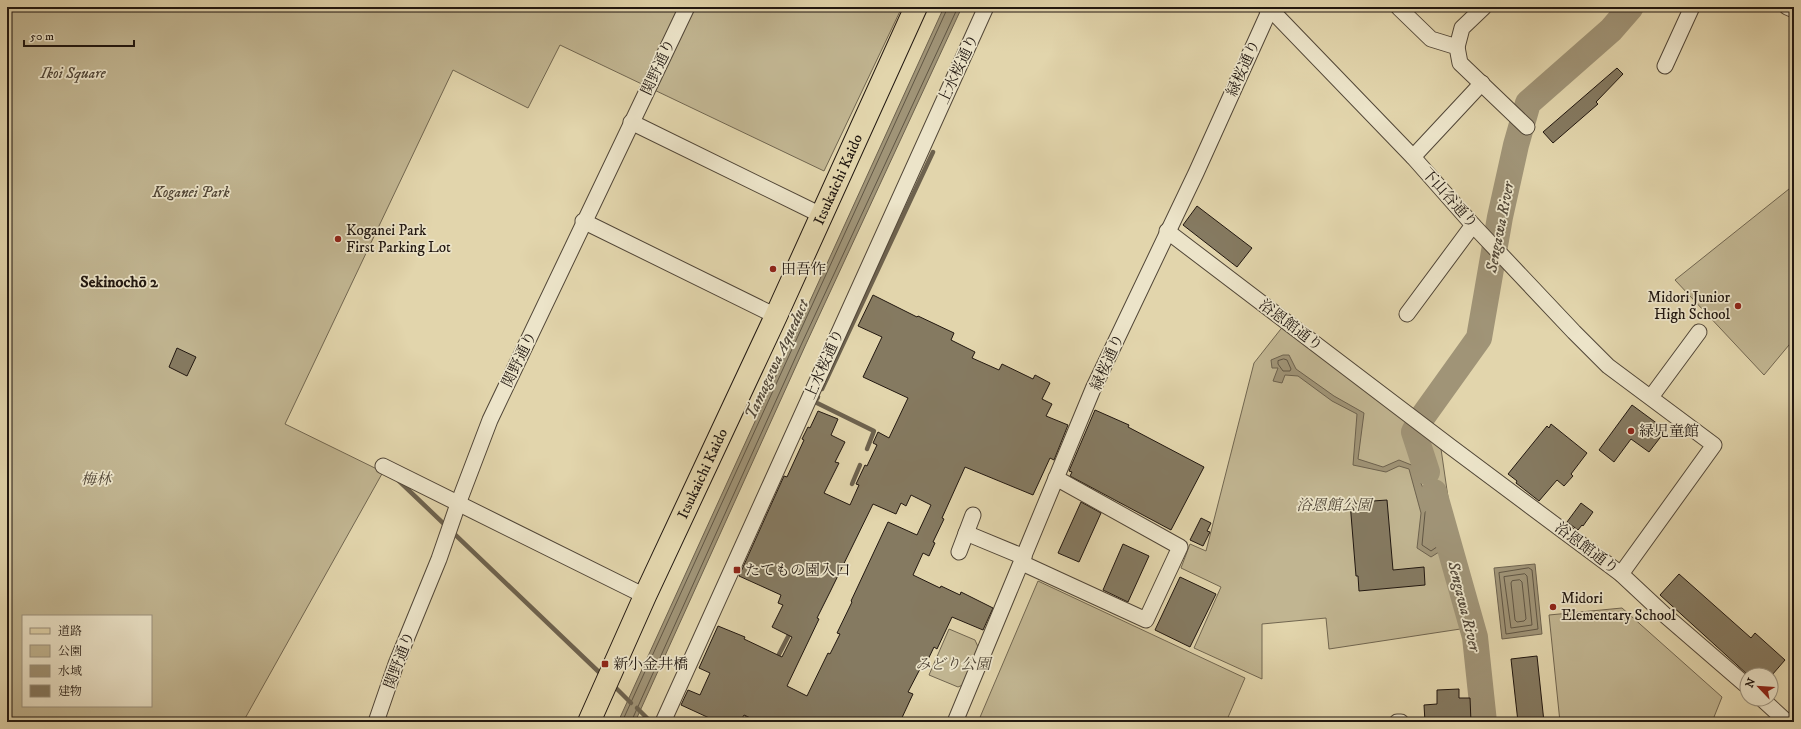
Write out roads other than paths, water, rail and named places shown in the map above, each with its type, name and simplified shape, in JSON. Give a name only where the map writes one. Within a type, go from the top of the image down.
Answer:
[{"type":"main road","name":"Itsukaichi Kaido","points":[[589,722],[645,596],[776,316],[916,7]]},
{"type":"street","name":"関野通り","points":[[376,722],[396,664],[439,559],[490,420],[686,7]]},
{"type":"street","name":"上水桜通り","points":[[663,722],[866,287],[986,7]]},
{"type":"street","points":[[1484,7],[1462,28],[1457,47],[1460,63],[1527,127]]},
{"type":"street","points":[[1665,66],[1692,7]]},
{"type":"street","points":[[1787,7],[1794,10]]},
{"type":"street","name":"下山谷通り","points":[[1268,8],[1413,157],[1478,230],[1608,366],[1714,445],[1621,574]]},
{"type":"street","name":"緑桜通り","points":[[955,722],[1093,389],[1167,231],[1196,173],[1268,8]]},
{"type":"street","points":[[1399,8],[1431,39],[1457,47]]},
{"type":"street","points":[[1413,157],[1482,83]]},
{"type":"street","points":[[631,122],[821,215]]},
{"type":"street","points":[[584,221],[776,316]]},
{"type":"street","points":[[1406,314],[1478,230]]},
{"type":"street","name":"浴恩館通り","points":[[1167,231],[1414,420],[1621,574],[1666,616],[1739,679]]},
{"type":"street","points":[[1651,397],[1699,332]]},
{"type":"street","points":[[383,466],[645,596]]},
{"type":"street","points":[[966,533],[1146,620],[1180,547],[1056,478]]},
{"type":"street","points":[[959,552],[973,515]]},
{"type":"street","points":[[1768,710],[1787,722]]},
{"type":"water","points":[[944,7],[962,7],[806,344],[635,722],[618,722]]},
{"type":"water","points":[[1283,355],[1289,355],[1296,369],[1334,396],[1364,413],[1358,459],[1383,467],[1399,460],[1414,466],[1447,547],[1431,557],[1417,548],[1421,513],[1409,469],[1399,466],[1386,472],[1353,465],[1357,414],[1332,401],[1298,376],[1285,375],[1282,383],[1273,381],[1278,368],[1272,368],[1271,360]]},
{"type":"water","points":[[1535,564],[1542,634],[1502,639],[1494,568]]},
{"type":"waterway","name":"Sengawa River","points":[[1427,472],[1414,432],[1421,419],[1479,338],[1500,217],[1516,145],[1528,103],[1611,30],[1631,7]]},
{"type":"waterway","points":[[822,389],[933,152]]},
{"type":"waterway","points":[[818,397],[815,402],[874,431],[867,449]]},
{"type":"waterway","points":[[852,484],[860,465]]},
{"type":"waterway","points":[[398,480],[602,675]]},
{"type":"waterway","name":"Sengawa River","points":[[1434,492],[1475,637],[1484,722]]},
{"type":"waterway","points":[[776,660],[791,631]]},
{"type":"waterway","points":[[612,684],[631,703]]},
{"type":"waterway","points":[[637,708],[651,722]]},
{"type":"waterway","points":[[744,722],[750,711]]},
{"type":"place","name":"Koganei Park First Parking Lot","points":[[338,239]]},
{"type":"place","name":"田吾作","points":[[773,269]]},
{"type":"place","name":"Midori Junior High School","points":[[1738,306]]},
{"type":"place","name":"緑児童館","points":[[1631,431]]},
{"type":"place","name":"たてもの園入口","points":[[737,570]]},
{"type":"place","name":"Midori Elementary School","points":[[1553,607]]},
{"type":"place","name":"新小金井橋","points":[[605,664]]},
{"type":"district","name":"Sekinochō 2","points":[[119,281]]},
{"type":"park label","name":"Ikoi Square","points":[[73,73]]},
{"type":"park label","name":"Koganei Park","points":[[191,192]]},
{"type":"park label","name":"梅林","points":[[96,479]]},
{"type":"park label","name":"浴恩館公園","points":[[1334,505]]},
{"type":"park label","name":"みどり公園","points":[[953,664]]},
{"type":"water label","name":"Tamagawa Aqueduct","points":[[776,359]]}]
